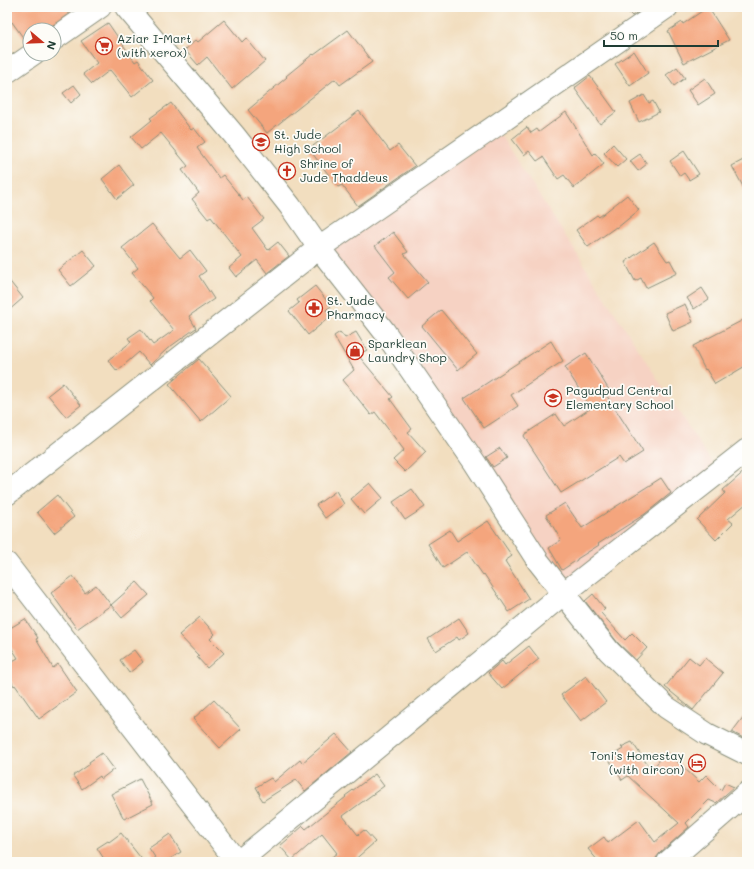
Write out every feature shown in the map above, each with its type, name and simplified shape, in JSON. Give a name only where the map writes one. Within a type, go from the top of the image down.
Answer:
[{"type":"street","points":[[62,33],[100,7]]},
{"type":"street","points":[[126,7],[234,135],[290,206],[319,248],[384,331],[475,464],[538,561],[610,651],[666,707],[707,734],[747,754]]},
{"type":"street","points":[[7,494],[319,248],[667,7]]},
{"type":"street","points":[[7,72],[22,62]]},
{"type":"street","points":[[7,564],[238,862],[564,594],[747,450]]},
{"type":"street","points":[[668,862],[747,793]]},
{"type":"shaded area","name":"Pagudpud Central Elementary School","points":[[499,133],[715,468],[564,582],[332,249]]},
{"type":"building","points":[[7,7],[78,7],[57,22],[22,22],[22,36],[12,22],[7,26]]},
{"type":"building","points":[[638,7],[645,7],[632,16],[629,13]]},
{"type":"building","points":[[708,7],[729,40],[684,63],[668,31],[682,22],[683,24]]},
{"type":"building","points":[[224,20],[242,42],[246,38],[265,61],[232,89],[207,57],[198,65],[185,50],[196,40],[198,42]]},
{"type":"building","points":[[108,23],[135,62],[138,60],[153,80],[132,97],[110,70],[92,84],[83,74],[97,63],[81,41]]},
{"type":"building","points":[[348,30],[372,62],[340,85],[335,79],[267,133],[248,110],[313,54],[314,55]]},
{"type":"building","points":[[634,51],[648,73],[630,86],[615,64]]},
{"type":"building","points":[[677,67],[685,78],[674,86],[666,75]]},
{"type":"building","points":[[590,76],[616,112],[600,124],[575,89]]},
{"type":"building","points":[[705,78],[715,94],[698,105],[688,90]]},
{"type":"building","points":[[74,85],[81,94],[71,103],[63,93]]},
{"type":"building","points":[[644,95],[649,103],[653,101],[659,112],[639,122],[630,103]]},
{"type":"building","points":[[171,103],[191,130],[194,128],[205,142],[197,148],[219,178],[223,175],[243,200],[247,197],[264,219],[252,228],[268,250],[278,242],[289,256],[267,273],[257,260],[236,277],[229,268],[242,257],[211,217],[208,219],[192,199],[199,193],[182,170],[188,166],[161,133],[141,149],[131,137],[152,120],[150,118]]},
{"type":"building","points":[[359,111],[390,151],[398,145],[415,166],[358,206],[342,185],[338,187],[309,149]]},
{"type":"building","points":[[566,112],[593,155],[595,153],[604,164],[574,188],[564,175],[558,179],[543,157],[537,161],[529,151],[524,155],[512,139],[527,127],[531,133],[537,129],[539,132]]},
{"type":"building","points":[[613,144],[626,159],[617,167],[604,153]]},
{"type":"building","points":[[684,151],[699,174],[689,180],[684,173],[680,176],[670,161]]},
{"type":"building","points":[[640,154],[647,164],[638,171],[630,161]]},
{"type":"building","points":[[747,158],[747,194],[732,166]]},
{"type":"building","points":[[119,165],[134,185],[117,199],[102,179]]},
{"type":"building","points":[[627,195],[639,210],[617,228],[616,227],[588,247],[576,230],[597,215],[599,217]]},
{"type":"building","points":[[152,224],[180,258],[190,250],[206,271],[199,276],[214,299],[189,316],[196,328],[167,349],[150,365],[139,352],[117,371],[108,360],[131,342],[128,338],[141,329],[153,345],[174,330],[150,301],[153,298],[132,273],[138,268],[122,248]]},
{"type":"building","points":[[393,232],[408,252],[404,254],[428,282],[408,299],[389,277],[395,272],[375,246]]},
{"type":"building","points":[[654,242],[667,261],[670,260],[677,273],[646,288],[641,278],[635,281],[625,262]]},
{"type":"building","points":[[83,250],[96,266],[71,286],[58,270]]},
{"type":"building","points":[[7,278],[23,298],[7,312]]},
{"type":"building","points":[[315,286],[331,306],[326,310],[331,316],[308,335],[289,311],[299,303],[297,300]]},
{"type":"building","points":[[702,288],[709,299],[694,309],[687,298]]},
{"type":"building","points":[[685,304],[693,322],[673,331],[665,313]]},
{"type":"building","points":[[441,310],[477,354],[458,370],[422,326]]},
{"type":"building","points":[[747,318],[747,365],[715,384],[706,369],[705,370],[693,346]]},
{"type":"building","points":[[340,332],[345,338],[356,332],[367,350],[358,355],[393,397],[390,399],[412,429],[408,432],[426,452],[405,472],[393,460],[404,450],[375,412],[371,415],[343,380],[354,370],[334,336]]},
{"type":"building","points":[[551,341],[563,361],[511,395],[518,406],[484,428],[464,398]]},
{"type":"building","points":[[586,353],[609,390],[605,393],[643,452],[624,464],[619,457],[561,493],[524,436],[556,414],[564,426],[591,408],[565,367]]},
{"type":"building","points":[[199,359],[231,396],[201,422],[169,384]]},
{"type":"building","points":[[63,383],[81,405],[66,417],[48,395]]},
{"type":"building","points":[[500,448],[507,458],[493,467],[486,457]]},
{"type":"building","points":[[747,469],[747,503],[728,519],[733,523],[716,540],[697,520],[725,493],[723,490]]},
{"type":"building","points":[[661,478],[671,493],[645,514],[598,544],[599,545],[562,570],[549,548],[561,540],[546,515],[565,503],[582,528]]},
{"type":"building","points":[[370,483],[383,498],[364,514],[351,499]]},
{"type":"building","points":[[412,489],[425,507],[405,520],[393,502]]},
{"type":"building","points":[[336,491],[344,504],[325,518],[316,505]]},
{"type":"building","points":[[57,495],[74,517],[54,533],[37,512]]},
{"type":"building","points":[[488,521],[512,556],[505,561],[529,599],[509,612],[484,574],[483,575],[467,552],[443,568],[428,544],[450,530],[457,541]]},
{"type":"building","points":[[73,576],[85,593],[96,585],[111,605],[77,629],[51,593]]},
{"type":"building","points":[[137,582],[149,595],[122,618],[111,605]]},
{"type":"building","points":[[593,594],[605,609],[601,613],[625,640],[632,633],[647,648],[636,660],[618,643],[585,601]]},
{"type":"building","points":[[200,617],[215,634],[210,639],[224,653],[207,668],[197,657],[199,656],[179,635]]},
{"type":"building","points":[[459,618],[469,633],[459,640],[457,637],[436,651],[428,639]]},
{"type":"building","points":[[25,619],[38,638],[36,639],[53,668],[58,664],[77,692],[39,719],[15,685],[14,686],[7,674],[7,664],[18,658],[7,641],[7,630]]},
{"type":"building","points":[[529,646],[539,659],[502,689],[488,673],[502,661],[505,665]]},
{"type":"building","points":[[134,650],[143,662],[129,673],[120,660]]},
{"type":"building","points":[[689,657],[699,665],[705,658],[723,673],[693,710],[665,687]]},
{"type":"building","points":[[586,676],[606,702],[581,721],[561,695]]},
{"type":"building","points":[[214,700],[241,729],[220,748],[193,719]]},
{"type":"building","points":[[747,712],[747,740],[732,732]]},
{"type":"building","points":[[336,734],[352,752],[305,791],[296,780],[263,801],[256,787],[271,778],[274,782],[300,760],[302,763]]},
{"type":"building","points":[[632,742],[651,770],[667,752],[699,782],[706,775],[721,790],[725,783],[734,787],[716,803],[709,800],[686,823],[689,827],[660,853],[656,858],[656,862],[599,862],[588,849],[604,837],[608,843],[639,820],[655,842],[679,823],[628,776],[622,780],[608,758],[623,749],[621,747]]},
{"type":"building","points":[[102,753],[114,769],[101,779],[100,776],[82,789],[73,776]]},
{"type":"building","points":[[375,774],[384,786],[343,816],[358,835],[364,830],[375,842],[352,862],[325,862],[337,853],[322,834],[292,860],[280,846],[303,826],[306,829],[346,797],[345,796]]},
{"type":"building","points":[[140,779],[153,804],[124,819],[111,794]]},
{"type":"building","points":[[121,833],[144,862],[106,862],[97,848],[108,841],[109,842]]},
{"type":"building","points":[[170,834],[181,852],[165,862],[158,862],[149,848]]},
{"type":"place","name":"Aziar I-Mart (with xerox)","points":[[104,46]]},
{"type":"place","name":"St. Jude High School","points":[[261,142]]},
{"type":"place","name":"Shrine of Jude Thaddeus","points":[[287,171]]},
{"type":"place","name":"St. Jude Pharmacy","points":[[314,308]]},
{"type":"place","name":"Sparklean Laundry Shop","points":[[355,351]]},
{"type":"place","name":"Pagudpud Central Elementary School","points":[[553,398]]},
{"type":"place","name":"Toni's Homestay (with aircon)","points":[[697,763]]}]
